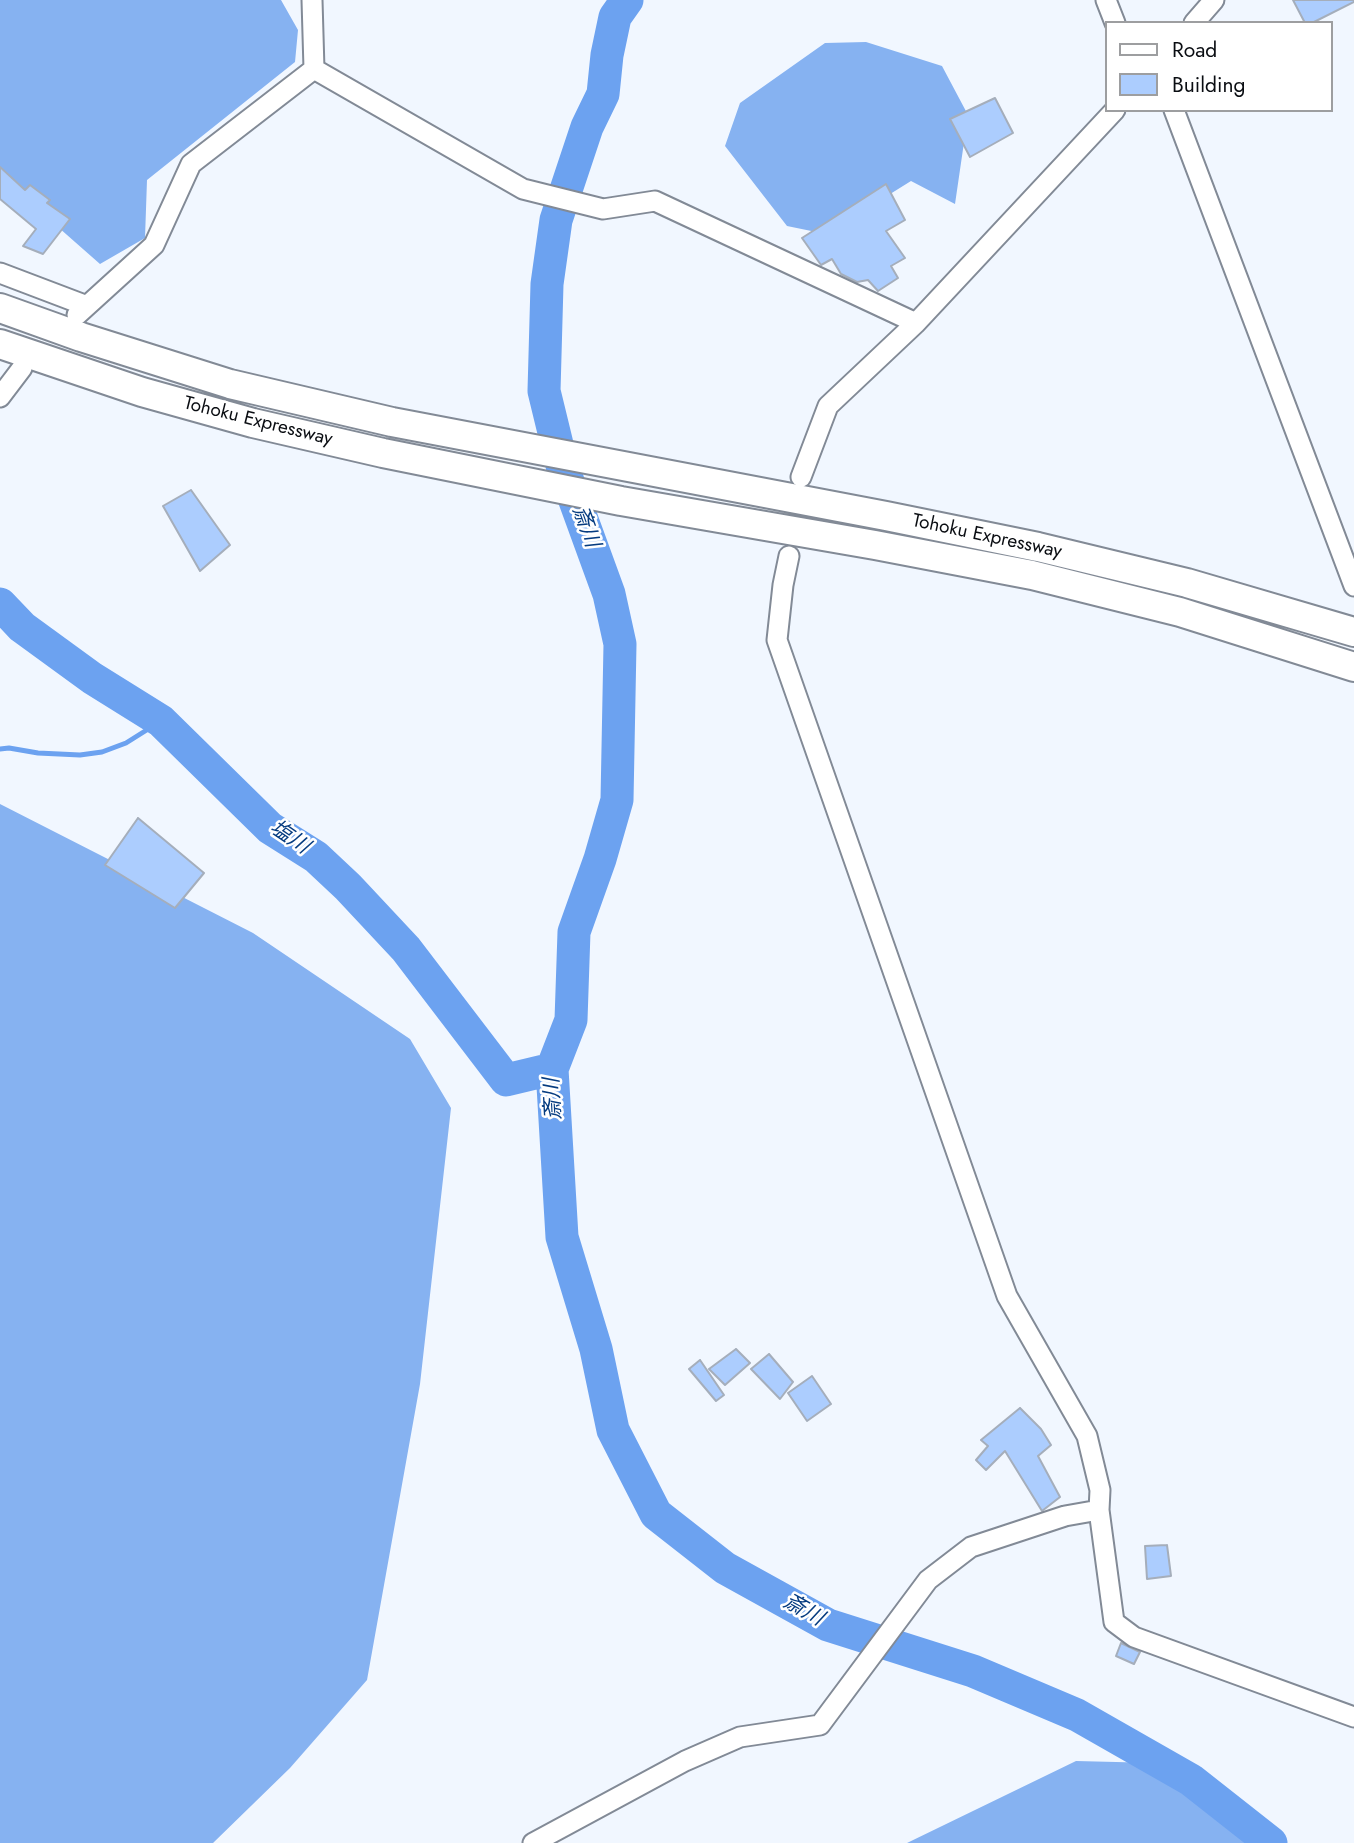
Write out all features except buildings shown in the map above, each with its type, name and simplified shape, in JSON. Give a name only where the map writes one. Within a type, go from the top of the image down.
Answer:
[{"type":"highway","name":"Tohoku Expressway","points":[[0,308],[81,337],[230,384],[392,422],[1038,547],[1187,583],[1354,632]]},
{"type":"highway","name":"Tohoku Expressway","points":[[0,344],[142,392],[253,423],[621,501],[1032,575],[1180,612],[1354,667]]},
{"type":"street","points":[[312,0],[314,69]]},
{"type":"street","points":[[1106,0],[1114,21]]},
{"type":"street","points":[[1196,21],[1214,0]]},
{"type":"street","points":[[0,273],[82,311],[154,245],[191,164],[314,69]]},
{"type":"street","points":[[314,69],[523,189],[603,209],[655,201],[916,323]]},
{"type":"street","points":[[802,477],[828,406],[916,323],[1113,112]]},
{"type":"street","points":[[1175,112],[1354,586]]},
{"type":"street","points":[[0,397],[22,368]]},
{"type":"street","points":[[789,556],[777,640],[1007,1296],[1087,1436],[1100,1490],[1099,1510],[1114,1622],[1134,1637],[1354,1717]]},
{"type":"street","points":[[533,1843],[685,1761],[740,1737],[820,1725],[928,1580],[971,1547],[1065,1516],[1099,1510]]},
{"type":"shaded area","points":[[0,0],[281,0],[298,30],[295,62],[147,180],[145,238],[100,264],[0,176]]},
{"type":"shaded area","points":[[866,42],[942,66],[968,115],[955,204],[911,181],[826,234],[787,226],[725,146],[740,103],[825,43]]},
{"type":"shaded area","points":[[0,804],[253,933],[410,1039],[451,1108],[420,1384],[367,1680],[290,1768],[213,1843],[0,1843]]},
{"type":"shaded area","points":[[1076,1761],[1156,1763],[1275,1834],[1279,1843],[907,1843]]},
{"type":"waterway","name":"斎川","points":[[627,0],[615,17],[603,94],[587,127],[556,220],[547,284],[544,391],[562,465],[609,594],[620,644],[617,800],[600,859],[574,932],[571,1020],[552,1069],[562,1237],[596,1349],[613,1430],[656,1514],[725,1568],[828,1625],[973,1671],[1077,1715],[1191,1780],[1271,1843]]},
{"type":"waterway","name":"塩川","points":[[0,604],[22,627],[92,678],[161,721],[270,828],[316,857],[348,887],[406,949],[506,1080],[552,1069]]},
{"type":"waterway","points":[[0,749],[80,755],[102,752],[126,743],[161,721]]}]
